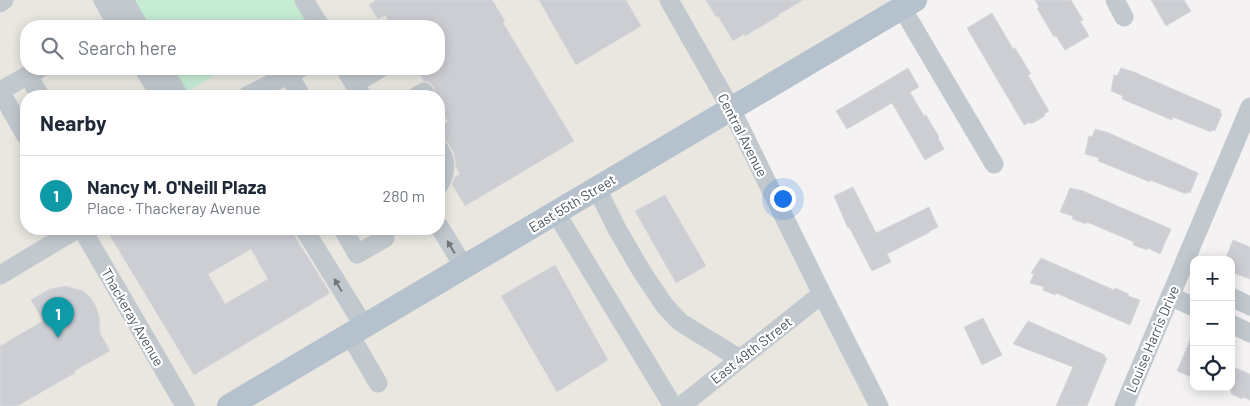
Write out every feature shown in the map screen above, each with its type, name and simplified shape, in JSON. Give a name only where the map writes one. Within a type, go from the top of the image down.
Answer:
[{"type":"main road","name":"East 55th Street","points":[[229,406],[909,4]]},
{"type":"street","points":[[0,3],[4,0]]},
{"type":"street","points":[[103,0],[113,20]]},
{"type":"street","points":[[124,0],[136,20]]},
{"type":"street","points":[[304,0],[316,20]]},
{"type":"street","name":"Central Avenue","points":[[669,0],[731,109],[879,406]]},
{"type":"street","points":[[1115,0],[1124,17]]},
{"type":"street","points":[[909,4],[994,164]]},
{"type":"street","points":[[20,126],[0,91],[28,75]]},
{"type":"street","points":[[34,75],[38,90]]},
{"type":"street","points":[[147,75],[154,90]]},
{"type":"street","points":[[167,75],[175,90]]},
{"type":"street","points":[[259,90],[288,75]]},
{"type":"street","points":[[295,75],[299,90]]},
{"type":"street","points":[[354,83],[368,75]]},
{"type":"street","name":"Louise Harris Drive","points":[[1124,406],[1170,296],[1186,278],[1250,107]]},
{"type":"street","points":[[597,189],[642,272],[665,306],[680,322],[740,359]]},
{"type":"street","points":[[556,213],[673,406]]},
{"type":"street","points":[[0,275],[67,235]]},
{"type":"street","name":"Thackeray Avenue","points":[[85,235],[185,406]]},
{"type":"street","points":[[307,235],[357,330],[378,383]]},
{"type":"street","points":[[347,235],[358,254],[384,238],[382,235]]},
{"type":"street","points":[[444,235],[464,268]]},
{"type":"street","name":"East 49th Street","points":[[680,406],[822,294]]},
{"type":"street","points":[[1170,296],[1190,305]]},
{"type":"street","points":[[1235,299],[1250,306]]},
{"type":"street","points":[[1235,326],[1250,333]]},
{"type":"shaded area","points":[[0,0],[124,0],[136,20],[20,20],[20,75],[167,75],[175,90],[20,90],[20,235],[445,235],[445,90],[190,90],[216,75],[445,75],[445,20],[307,20],[314,16],[304,0],[915,0],[731,109],[879,406],[0,406],[0,113],[9,107],[0,91]]},
{"type":"green space","points":[[124,0],[304,0],[314,16],[307,20],[136,20]]},
{"type":"green space","points":[[167,75],[216,75],[190,90],[176,90]]},
{"type":"building","points":[[376,0],[492,0],[505,21],[503,23],[574,141],[465,206],[452,184],[455,177],[460,174],[456,167],[454,153],[445,140],[445,124],[448,122],[445,117],[445,90],[434,90],[433,86],[429,82],[424,81],[420,75],[445,75],[445,20],[388,20],[385,15],[378,19],[369,5]]},
{"type":"building","points":[[539,0],[626,0],[641,26],[576,65]]},
{"type":"building","points":[[706,0],[803,0],[745,36],[744,34],[733,41]]},
{"type":"building","points":[[1035,0],[1071,0],[1083,20],[1080,21],[1089,36],[1065,50],[1056,36],[1054,37],[1037,8],[1039,7]]},
{"type":"building","points":[[1151,0],[1184,0],[1191,11],[1166,26]]},
{"type":"building","points":[[992,13],[1013,49],[1015,48],[1031,74],[1028,75],[1049,111],[1044,114],[1045,116],[1031,124],[1030,122],[1024,125],[967,28]]},
{"type":"building","points":[[908,68],[919,87],[910,92],[924,116],[926,115],[944,149],[925,160],[892,103],[847,129],[836,111]]},
{"type":"building","points":[[1121,68],[1221,110],[1222,114],[1215,131],[1212,130],[1211,132],[1173,117],[1172,120],[1122,99],[1123,96],[1111,91],[1114,75],[1117,76]]},
{"type":"building","points":[[1095,129],[1109,133],[1198,173],[1190,193],[1187,192],[1186,194],[1150,180],[1150,182],[1098,161],[1099,158],[1085,154],[1089,136],[1092,137]]},
{"type":"building","points":[[853,187],[876,233],[929,207],[938,227],[887,254],[891,262],[872,271],[848,228],[834,196]]},
{"type":"building","points":[[1070,188],[1083,191],[1171,229],[1160,254],[1148,248],[1147,250],[1133,245],[1134,242],[1087,222],[1086,224],[1072,219],[1073,216],[1060,212]]},
{"type":"building","points":[[665,195],[706,266],[676,283],[635,211]]},
{"type":"building","points":[[110,235],[294,235],[330,293],[194,375]],"holes":[[[251,249],[268,279],[225,304],[208,274]]]},
{"type":"building","points":[[1233,240],[1250,247],[1250,279],[1235,273],[1235,256],[1227,256]]},
{"type":"building","points":[[1041,258],[1140,300],[1130,325],[1056,293],[1055,295],[1043,290],[1044,287],[1030,283],[1034,274],[1031,273]]},
{"type":"building","points":[[555,265],[608,360],[557,392],[501,296]]},
{"type":"building","points":[[66,286],[83,291],[91,298],[97,309],[100,333],[110,351],[17,406],[0,406],[0,346],[43,321],[31,300],[50,289]]},
{"type":"building","points":[[983,318],[1002,355],[982,365],[964,327]]},
{"type":"building","points":[[1028,321],[1105,355],[1104,357],[1107,358],[1087,406],[1056,406],[1073,367],[1013,344]]},
{"type":"building","points":[[1190,340],[1190,376],[1177,371]]},
{"type":"building","points":[[1235,368],[1250,374],[1250,400],[1231,394],[1231,391],[1235,391]]},
{"type":"place","name":"Nancy M. O'Neill Plaza","points":[[58,338]]}]
